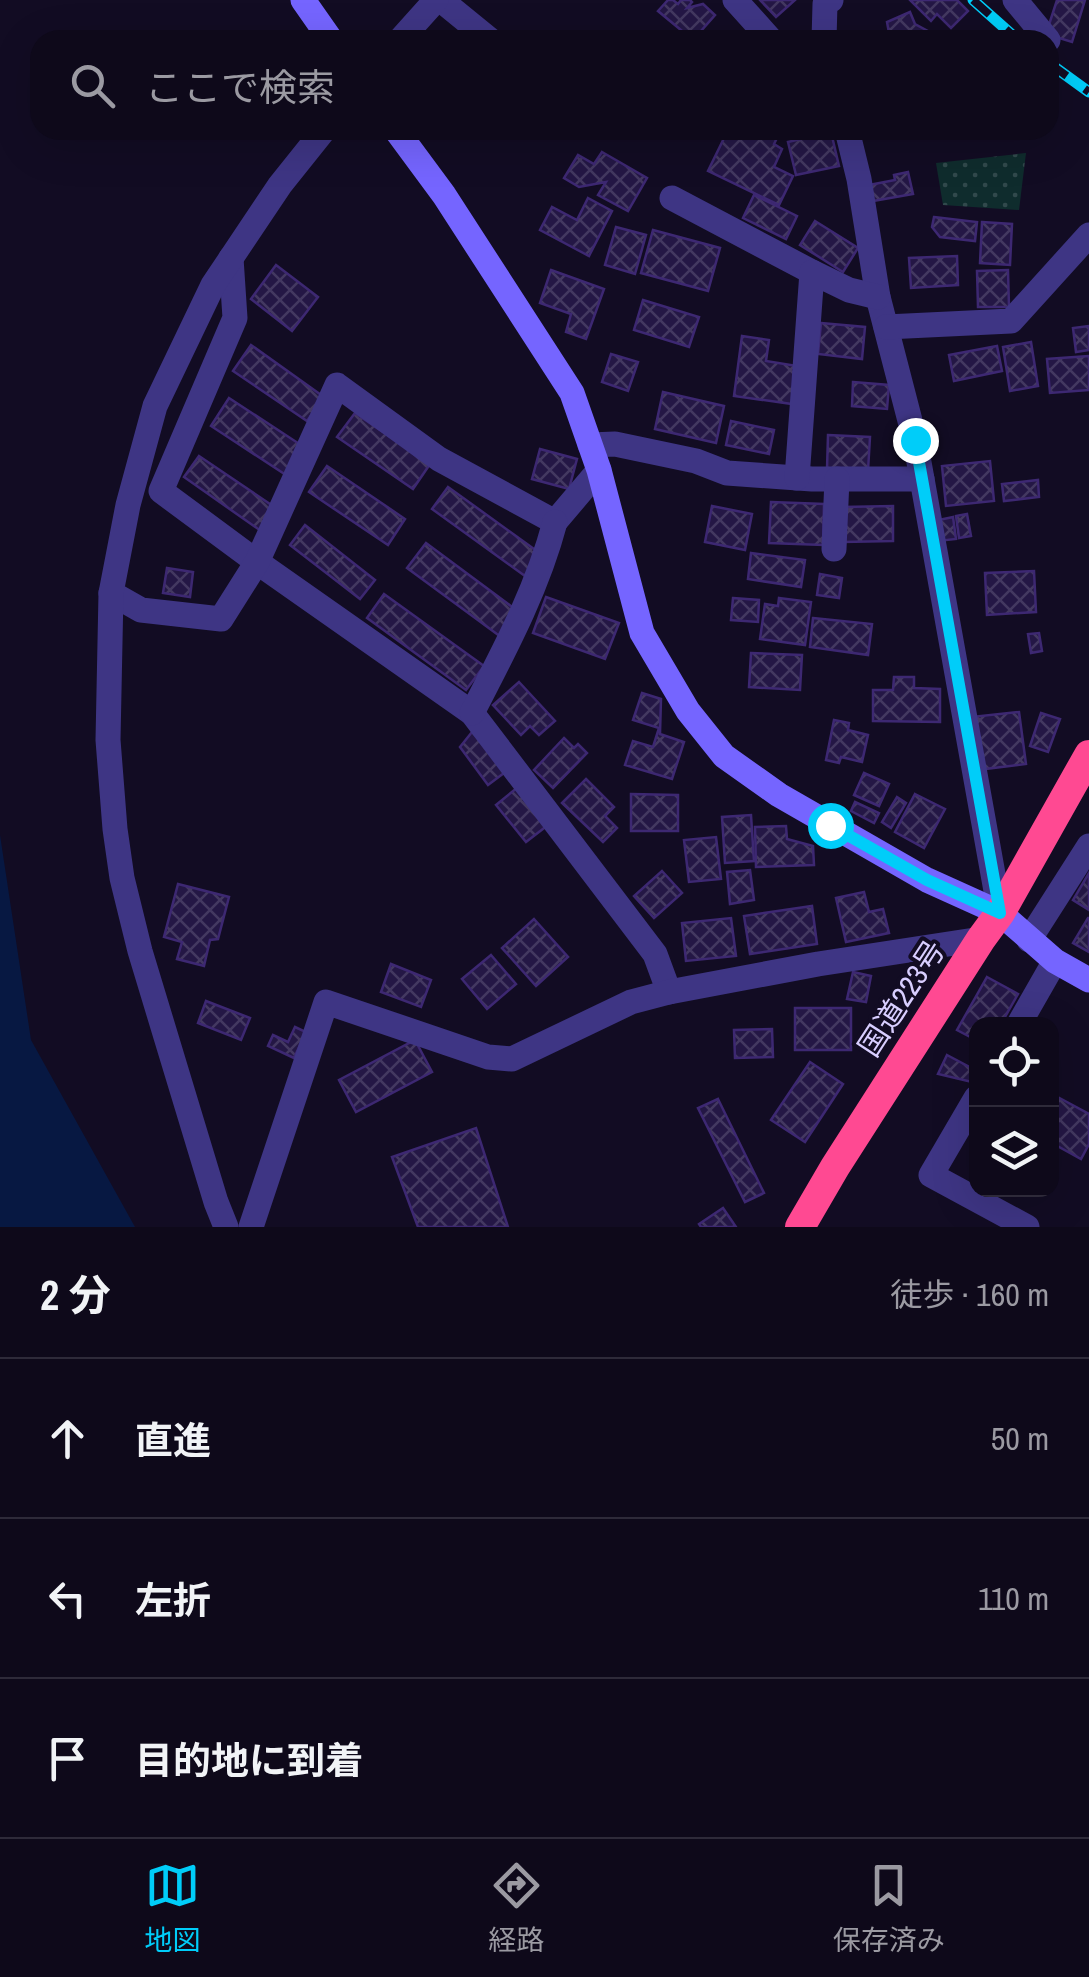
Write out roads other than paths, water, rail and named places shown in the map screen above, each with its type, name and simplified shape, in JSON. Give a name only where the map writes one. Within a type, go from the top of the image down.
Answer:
[{"type":"highway","name":"国道223号","points":[[800,1227],[1000,913],[1089,755]]},
{"type":"street","points":[[303,0],[324,30]]},
{"type":"street","points":[[410,30],[439,0],[477,30]]},
{"type":"street","points":[[735,0],[761,30]]},
{"type":"street","points":[[824,30],[825,4],[831,0]]},
{"type":"street","points":[[1015,0],[1040,30]]},
{"type":"street","points":[[226,1227],[140,952],[122,878],[108,740],[111,593],[128,504],[155,406],[212,285],[280,185],[316,140]]},
{"type":"street","points":[[403,140],[444,195],[572,394],[599,470],[642,633],[688,711],[724,756],[779,795],[895,862],[1000,913],[1056,961],[1089,980]]},
{"type":"street","points":[[849,140],[878,296],[915,440],[1000,913]]},
{"type":"street","points":[[672,198],[849,290],[878,296]]},
{"type":"street","points":[[886,327],[1011,322],[1089,235]]},
{"type":"street","points":[[231,258],[235,318],[160,491],[472,714],[655,954],[669,992]]},
{"type":"street","points":[[797,478],[812,272]]},
{"type":"street","points":[[111,593],[141,610],[221,619],[256,562],[337,384],[439,459],[555,522]]},
{"type":"street","points":[[590,444],[615,444],[727,473],[922,479]]},
{"type":"street","points":[[472,714],[518,624],[546,558],[555,522],[599,470]]},
{"type":"street","points":[[834,549],[837,479]]},
{"type":"street","points":[[1030,940],[1089,846]]},
{"type":"street","points":[[251,1227],[326,1002],[488,1058],[512,1059],[631,1002],[669,992],[981,939]]},
{"type":"street","points":[[1023,1017],[1056,961]]},
{"type":"street","points":[[971,1107],[932,1176],[1027,1227]]},
{"type":"water","points":[[0,835],[31,1040],[135,1227],[0,1227]]},
{"type":"railway","points":[[973,0],[1007,30]]},
{"type":"railway","points":[[1059,70],[1089,92]]}]
